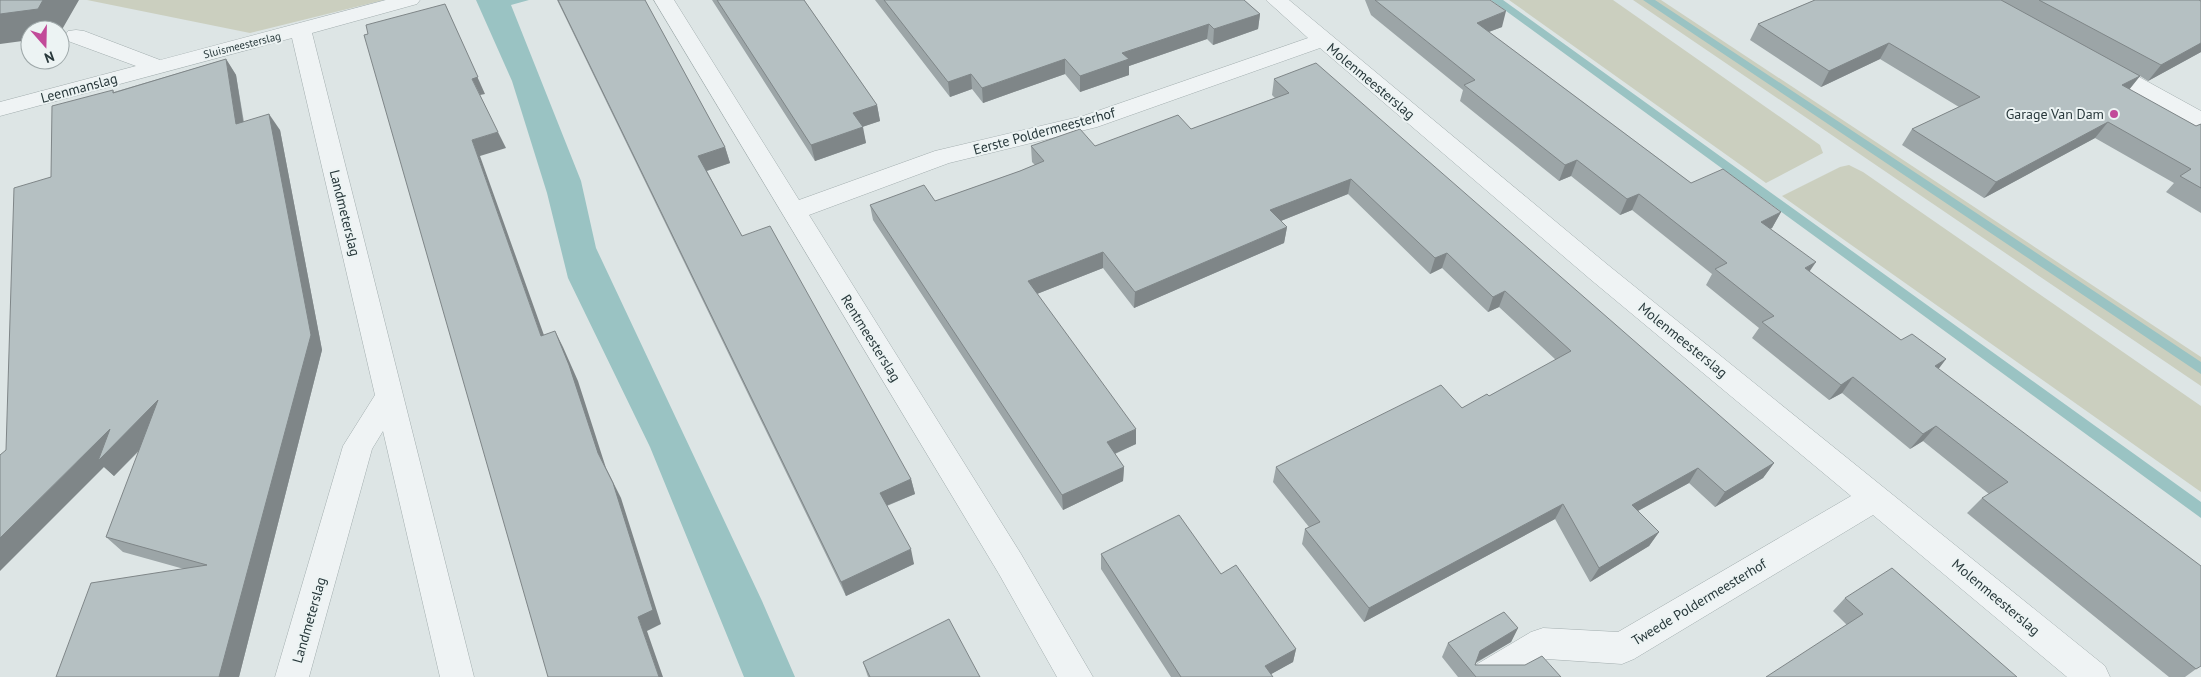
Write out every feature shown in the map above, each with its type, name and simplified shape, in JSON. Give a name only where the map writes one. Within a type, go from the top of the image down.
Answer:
[{"type":"street","name":"Sluismeesterslag","points":[[159,67],[300,31],[410,0]]},
{"type":"street","name":"Rentmeesterslag","points":[[664,0],[1005,556],[1076,677]]},
{"type":"street","name":"Molenmeesterslag","points":[[1276,0],[1599,272],[2093,677]]},
{"type":"street","name":"Landmeterslag","points":[[300,31],[457,677]]},
{"type":"street","points":[[76,36],[159,67]]},
{"type":"street","name":"Eerste Poldermeesterhof","points":[[793,212],[943,157],[1089,122],[1322,40]]},
{"type":"street","points":[[2082,56],[2201,120]]},
{"type":"street","name":"Leenmanslag","points":[[0,109],[159,67]]},
{"type":"street","name":"Landmeterslag","points":[[292,677],[358,446],[389,396]]},
{"type":"street","name":"Tweede Poldermeesterhof","points":[[1486,677],[1543,643],[1622,648],[1876,498]]},
{"type":"green space","points":[[87,0],[384,0],[250,33]]},
{"type":"green space","points":[[1509,0],[1613,0],[1820,145],[1823,153],[1766,183]]},
{"type":"green space","points":[[1633,0],[1661,0],[2201,357],[2201,386]]},
{"type":"green space","points":[[1849,165],[1863,172],[2201,406],[2201,492],[1782,196],[1840,167]]},
{"type":"water","points":[[476,0],[529,0],[511,5],[581,181],[596,248],[762,601],[795,677],[744,677],[650,447],[568,278],[547,193],[512,81]]},
{"type":"building","points":[[0,0],[43,0],[38,9],[0,14]]},
{"type":"building","points":[[558,0],[645,0],[725,147],[698,156],[742,236],[770,226],[911,479],[880,493],[911,549],[841,582]]},
{"type":"building","points":[[717,0],[804,0],[877,105],[853,113],[863,127],[811,145]]},
{"type":"building","points":[[884,0],[1244,0],[1260,14],[1214,29],[1209,24],[1122,53],[1129,59],[1080,76],[1065,59],[982,88],[971,74],[948,82]]},
{"type":"building","points":[[1375,0],[1490,0],[1506,11],[1477,23],[1691,183],[1723,169],[1781,212],[1761,222],[1816,262],[1805,268],[1901,340],[1912,334],[1946,359],[1935,366],[2201,566],[2201,666],[2196,669],[1982,498],[2008,482],[1936,426],[1923,434],[1853,377],[1841,385],[1762,322],[1774,316],[1715,269],[1727,263],[1639,194],[1627,199],[1577,160],[1565,165],[1464,85],[1475,80]]},
{"type":"building","points":[[1815,0],[2001,0],[2140,76],[2122,85],[2196,126],[2201,124],[2201,188],[2180,176],[2191,169],[2108,122],[1996,182],[1912,129],[1980,97],[1889,43],[1829,71],[1758,24]]},
{"type":"building","points":[[2039,0],[2199,0],[2201,1],[2201,43],[2161,65]]},
{"type":"building","points":[[445,4],[478,77],[472,79],[498,132],[472,140],[541,336],[555,331],[569,365],[598,453],[613,483],[653,610],[638,617],[659,677],[548,677],[364,35],[368,34],[366,25]]},
{"type":"building","points":[[226,59],[236,124],[269,114],[311,335],[219,677],[56,677],[91,583],[207,565],[106,537],[158,400],[98,461],[110,429],[0,538],[0,455],[6,450],[14,188],[51,177],[52,106],[113,90],[113,93]]},
{"type":"building","points":[[1316,63],[1774,463],[1725,492],[1698,468],[1632,505],[1659,532],[1599,568],[1563,504],[1369,608],[1305,529],[1320,522],[1276,467],[1441,385],[1462,408],[1487,394],[1489,396],[1571,351],[1505,291],[1493,297],[1447,253],[1435,258],[1351,179],[1270,210],[1287,227],[1135,292],[1103,252],[1028,281],[1136,429],[1107,442],[1124,467],[1062,495],[870,205],[924,185],[935,201],[1020,171],[1044,161],[1031,146],[1080,129],[1095,146],[1178,115],[1191,129],[1289,93],[1274,79]]},
{"type":"building","points":[[1179,515],[1221,574],[1236,565],[1296,649],[1265,666],[1273,677],[1181,677],[1101,554]]},
{"type":"building","points":[[1892,568],[2017,677],[1766,677],[1863,614],[1845,598]]},
{"type":"building","points":[[1504,612],[1518,628],[1480,651],[1475,665],[1525,665],[1542,656],[1561,677],[1476,677],[1448,643]]},
{"type":"building","points":[[949,619],[980,677],[870,677],[863,662]]},
{"type":"waterway","points":[[1496,0],[2201,511]]},
{"type":"waterway","points":[[1648,0],[2201,369]]},
{"type":"place","name":"Garage Van Dam","points":[[2114,114]]}]
